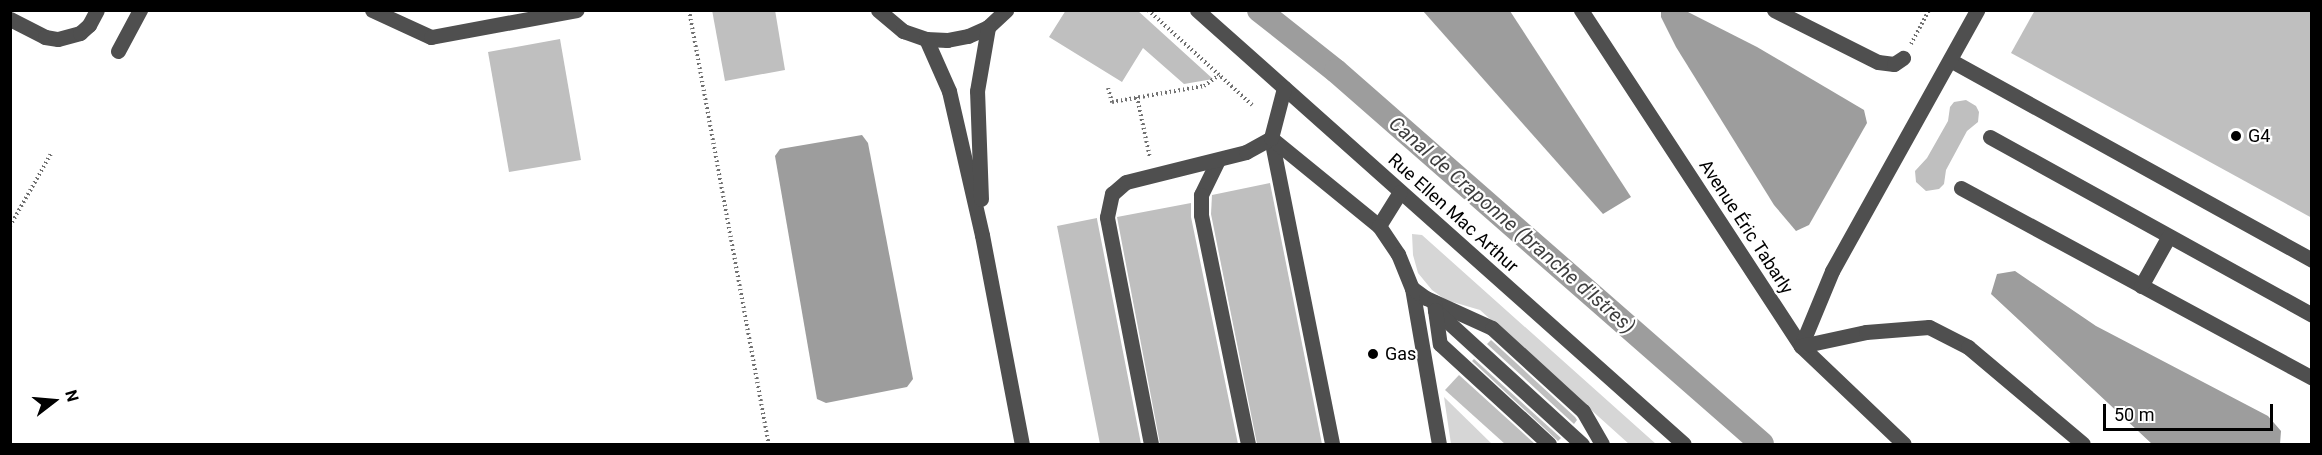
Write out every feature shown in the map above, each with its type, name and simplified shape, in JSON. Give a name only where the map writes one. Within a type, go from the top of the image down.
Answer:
[{"type":"street","points":[[10,19],[45,37],[58,39],[80,33],[89,25],[97,10]]},
{"type":"street","points":[[118,51],[140,10]]},
{"type":"street","points":[[372,10],[431,37],[577,10]]},
{"type":"street","points":[[878,10],[903,31],[926,39],[947,40],[968,36],[988,27],[1006,10]]},
{"type":"street","name":"Rue Ellen Mac Arthur","points":[[1197,10],[1684,444]]},
{"type":"street","name":"Avenue Éric Tabarly","points":[[1581,10],[1801,346],[1904,444]]},
{"type":"street","points":[[1774,10],[1878,62],[1894,64],[1903,58]]},
{"type":"street","points":[[1801,346],[1832,271],[1977,10]]},
{"type":"street","points":[[982,235],[977,91],[988,27]]},
{"type":"street","points":[[926,39],[949,91],[982,235],[1022,444]]},
{"type":"street","points":[[1950,60],[2312,260]]},
{"type":"street","points":[[1284,88],[1271,138],[1332,444]]},
{"type":"street","points":[[1990,137],[2312,315]]},
{"type":"street","points":[[1151,444],[1107,218],[1112,194],[1126,182],[1246,152],[1271,138]]},
{"type":"street","points":[[1271,138],[1379,226],[1398,254],[1412,288],[1439,444]]},
{"type":"street","points":[[1218,160],[1201,195],[1201,215],[1248,444]]},
{"type":"street","points":[[1960,188],[2312,378]]},
{"type":"street","points":[[1379,226],[1400,192]]},
{"type":"street","points":[[2140,286],[2169,236]]},
{"type":"street","points":[[1412,288],[1435,306],[1582,444]]},
{"type":"street","points":[[1435,306],[1440,344],[1549,444]]},
{"type":"street","points":[[1435,306],[1492,328],[1583,411],[1602,444]]},
{"type":"street","points":[[1801,346],[1866,332],[1929,327],[1968,347],[2083,444]]},
{"type":"path","points":[[689,10],[769,444]]},
{"type":"path","points":[[1148,10],[1252,105]]},
{"type":"path","points":[[1903,58],[1929,10]]},
{"type":"path","points":[[1108,88],[1112,102],[1204,86],[1219,75]]},
{"type":"path","points":[[1137,97],[1154,175]]},
{"type":"path","points":[[10,226],[52,152]]},
{"type":"shaded area","points":[[1423,11],[1510,11],[1631,197],[1603,214]]},
{"type":"shaded area","points":[[1661,11],[1686,11],[1757,47],[1864,110],[1867,123],[1809,225],[1796,231],[1774,205],[1676,47],[1661,17]]},
{"type":"shaded area","points":[[862,135],[868,143],[913,379],[907,387],[826,403],[817,399],[775,156],[780,149]]},
{"type":"shaded area","points":[[1412,234],[1422,235],[1656,444],[1629,444],[1480,310],[1446,300],[1432,290],[1418,273],[1413,255]]},
{"type":"shaded area","points":[[2015,271],[2096,326],[2268,416],[2281,431],[2280,444],[2152,444],[1991,294],[1997,274]]},
{"type":"shaded area","points":[[1444,397],[1492,444],[1451,444]]},
{"type":"building","points":[[712,10],[775,10],[785,70],[725,81]]},
{"type":"building","points":[[1066,10],[1137,10],[1213,79],[1184,84],[1143,48],[1122,82],[1049,37]]},
{"type":"building","name":"G4","points":[[2035,10],[2312,10],[2312,218],[2011,53]]},
{"type":"building","points":[[560,39],[581,160],[509,172],[488,52]]},
{"type":"building","points":[[1966,100],[1976,106],[1979,112],[1978,122],[1967,131],[1946,170],[1944,184],[1939,189],[1926,191],[1916,182],[1915,171],[1927,158],[1948,121],[1950,107],[1954,102]]},
{"type":"building","points":[[1270,183],[1322,444],[1257,444],[1211,214],[1212,195]]},
{"type":"building","points":[[1191,203],[1191,217],[1238,444],[1160,444],[1117,217]]},
{"type":"building","points":[[1097,218],[1141,444],[1100,444],[1057,226]]},
{"type":"building","points":[[1491,340],[1575,417],[1577,420],[1574,424],[1487,344]]},
{"type":"building","points":[[1474,359],[1561,438],[1558,441],[1472,361]]},
{"type":"building","points":[[1459,375],[1535,444],[1505,444],[1445,390]]},
{"type":"waterway","name":"Canal de Craponne (branche d'Istres)","points":[[1259,10],[1336,71],[1762,444]]},
{"type":"place","name":"G4","points":[[2236,136]]},
{"type":"place","name":"Gas","points":[[1373,354]]}]
